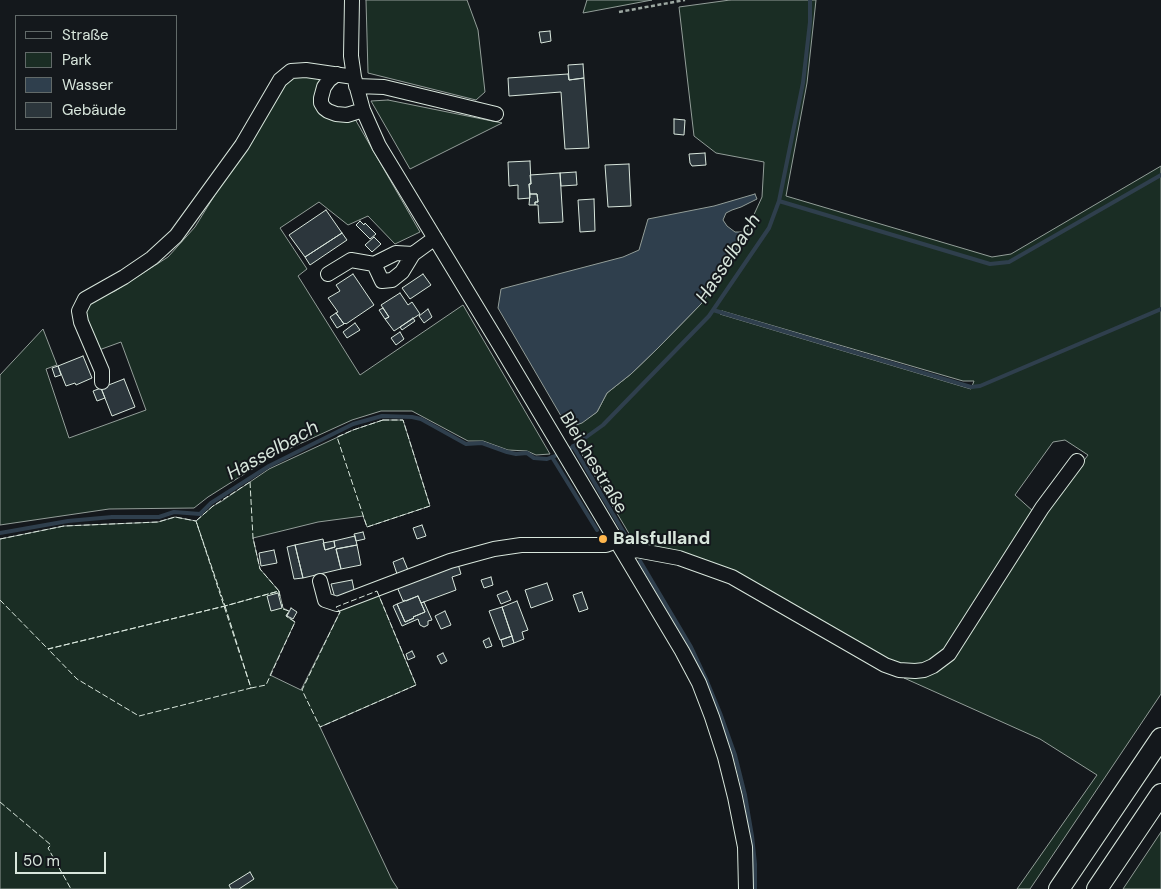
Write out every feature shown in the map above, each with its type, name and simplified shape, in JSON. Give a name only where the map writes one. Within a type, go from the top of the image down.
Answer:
[{"type":"highway","points":[[1059,889],[1161,738]]},
{"type":"highway","points":[[1097,889],[1161,794]]},
{"type":"street","name":"Bleichestraße","points":[[352,0],[351,56],[355,82],[363,110],[379,146],[617,541],[699,683],[725,757],[735,797],[745,847],[746,889]]},
{"type":"street","points":[[102,382],[102,371],[81,322],[79,311],[85,299],[124,277],[152,258],[176,236],[242,145],[280,80],[291,71],[306,70],[337,74],[355,82],[384,87],[496,114]]},
{"type":"street","points":[[337,74],[324,87],[321,98],[324,108],[336,114],[348,115],[363,110]]},
{"type":"street","points":[[374,264],[382,281],[392,280],[402,272],[413,254],[435,238]]},
{"type":"street","points":[[328,274],[351,260],[374,264],[396,253],[413,254]]},
{"type":"street","points":[[624,554],[636,550],[679,558],[732,576],[885,665],[899,670],[924,670],[949,654],[1042,508],[1077,461]]},
{"type":"street","points":[[320,581],[325,600],[337,604],[450,561],[494,549],[522,545],[606,544],[617,541]]},
{"type":"path","points":[[619,12],[685,0]]},
{"type":"green space","points":[[366,0],[467,0],[478,30],[485,92],[476,100],[368,73]]},
{"type":"green space","points":[[587,0],[652,0],[583,13]]},
{"type":"green space","points":[[730,0],[816,0],[807,83],[786,196],[992,257],[1011,254],[1161,166],[1161,694],[1030,889],[1017,889],[1097,775],[1040,739],[904,678],[926,675],[937,670],[954,655],[1045,514],[1088,455],[1065,440],[1053,442],[1015,495],[1034,512],[946,651],[930,663],[907,665],[887,660],[733,572],[677,551],[634,542],[568,428],[582,422],[597,412],[607,393],[631,374],[701,304],[727,268],[762,197],[764,162],[716,153],[694,136],[679,7]],"holes":[[[722,311],[963,381],[974,381],[971,389],[720,314]]]},
{"type":"green space","points":[[293,75],[328,76],[316,98],[355,119],[420,232],[395,244],[368,216],[348,225],[319,202],[280,228],[307,269],[298,276],[360,375],[463,305],[550,454],[536,455],[527,451],[508,450],[483,441],[468,441],[412,411],[381,411],[352,420],[273,456],[194,508],[109,509],[0,525],[0,375],[43,329],[57,365],[46,369],[69,438],[146,410],[121,342],[99,350],[84,321],[85,304],[115,291],[168,257],[195,227],[282,82]]},
{"type":"green space","points":[[388,100],[502,123],[410,169],[371,101]]},
{"type":"green space","points":[[383,420],[403,420],[430,506],[367,527],[363,516],[318,522],[253,538],[260,569],[279,591],[283,608],[289,611],[286,616],[295,622],[270,675],[301,690],[340,612],[336,607],[377,591],[416,685],[320,727],[392,880],[398,889],[0,889],[0,539],[64,526],[158,522],[175,517],[196,521],[213,506],[269,469],[353,430]]},
{"type":"green space","points":[[1161,832],[1161,889],[1123,889]]},
{"type":"water","points":[[755,194],[757,199],[726,213],[723,220],[727,226],[735,232],[746,232],[727,268],[701,304],[631,374],[607,393],[597,412],[582,423],[568,428],[498,308],[501,289],[623,257],[639,250],[648,219],[714,206]]},
{"type":"building","points":[[550,31],[551,41],[541,43],[539,32]]},
{"type":"building","points":[[583,64],[584,78],[569,80],[568,65]]},
{"type":"building","points":[[568,74],[569,80],[584,78],[589,148],[565,149],[561,92],[509,96],[508,78]]},
{"type":"building","points":[[674,119],[685,120],[684,135],[674,134]]},
{"type":"building","points":[[705,153],[706,165],[692,166],[689,154]]},
{"type":"building","points":[[530,161],[530,198],[518,199],[518,185],[509,186],[508,162]]},
{"type":"building","points":[[629,164],[631,206],[608,207],[605,165]]},
{"type":"building","points":[[576,172],[577,185],[561,186],[560,173]]},
{"type":"building","points":[[560,173],[563,222],[539,223],[538,205],[535,205],[535,202],[538,202],[537,194],[530,194],[530,175]]},
{"type":"building","points":[[530,194],[537,194],[538,202],[535,202],[535,205],[529,205]]},
{"type":"building","points":[[594,199],[595,231],[580,232],[578,200]]},
{"type":"building","points":[[326,210],[342,233],[305,257],[289,235]]},
{"type":"building","points":[[360,221],[364,225],[365,223],[376,234],[370,239],[356,225]]},
{"type":"building","points":[[342,233],[347,240],[310,265],[305,257]]},
{"type":"building","points":[[374,237],[381,244],[372,252],[365,245]]},
{"type":"building","points":[[353,274],[374,305],[344,324],[328,298],[340,291],[336,285]]},
{"type":"building","points":[[423,274],[431,285],[410,299],[402,288]]},
{"type":"building","points":[[400,293],[408,305],[412,302],[420,314],[394,331],[385,319],[389,317],[381,305]]},
{"type":"building","points":[[383,308],[389,317],[385,319],[379,310]]},
{"type":"building","points":[[428,309],[432,317],[424,323],[419,316]]},
{"type":"building","points":[[336,313],[344,324],[337,328],[330,317]]},
{"type":"building","points":[[413,318],[415,321],[402,330],[400,327]]},
{"type":"building","points":[[355,323],[360,330],[347,338],[343,332]]},
{"type":"building","points":[[400,332],[404,339],[396,345],[391,338]]},
{"type":"building","points":[[83,356],[92,378],[76,385],[75,383],[66,386],[58,366]]},
{"type":"building","points":[[58,366],[61,375],[55,377],[52,368]]},
{"type":"building","points":[[124,379],[135,407],[112,416],[101,388]]},
{"type":"building","points":[[101,388],[105,398],[97,401],[93,391]]},
{"type":"building","points":[[422,525],[426,536],[417,539],[413,528]]},
{"type":"building","points":[[363,532],[365,539],[356,541],[354,534]]},
{"type":"building","points":[[355,536],[357,545],[336,549],[341,569],[303,578],[295,545],[323,539],[325,550],[335,547],[334,541]]},
{"type":"building","points":[[334,541],[335,547],[325,550],[323,543]]},
{"type":"building","points":[[295,545],[303,578],[294,579],[287,547]]},
{"type":"building","points":[[357,545],[361,565],[341,569],[336,549]]},
{"type":"building","points":[[274,550],[277,563],[261,566],[259,553]]},
{"type":"building","points":[[403,558],[408,570],[397,574],[393,562]]},
{"type":"building","points":[[458,564],[461,574],[452,577],[456,590],[421,603],[418,596],[403,601],[397,587]]},
{"type":"building","points":[[491,577],[493,585],[484,588],[481,580]]},
{"type":"building","points":[[352,580],[355,594],[335,598],[331,584]]},
{"type":"building","points":[[547,583],[553,600],[531,608],[525,590]]},
{"type":"building","points":[[507,591],[511,600],[501,604],[497,595]]},
{"type":"building","points":[[582,592],[588,609],[579,612],[573,595]]},
{"type":"building","points":[[278,593],[282,608],[271,611],[267,596]]},
{"type":"building","points":[[418,596],[425,612],[405,622],[397,604]]},
{"type":"building","points":[[517,601],[528,630],[522,632],[524,639],[514,643],[502,607]]},
{"type":"building","points":[[424,602],[432,620],[428,621],[428,625],[424,627],[420,625],[418,619],[402,626],[393,606],[397,604],[405,622],[425,612],[421,603]]},
{"type":"building","points":[[502,607],[512,636],[500,640],[489,611]]},
{"type":"building","points":[[291,608],[297,612],[293,619],[287,616]]},
{"type":"building","points":[[445,611],[451,625],[441,629],[435,616]]},
{"type":"building","points":[[512,636],[514,643],[503,647],[501,640]]},
{"type":"building","points":[[489,638],[492,646],[486,648],[483,641]]},
{"type":"building","points":[[412,651],[415,657],[408,660],[406,654]]},
{"type":"building","points":[[443,653],[447,661],[441,664],[437,656]]},
{"type":"building","points":[[250,872],[254,879],[239,889],[231,889],[229,885]]},
{"type":"waterway","name":"Hasselbach","points":[[571,448],[603,425],[709,316],[769,228],[779,201],[803,83],[810,22],[810,0]]},
{"type":"waterway","points":[[779,201],[990,264],[1009,262],[1161,175]]},
{"type":"waterway","points":[[713,310],[971,387],[980,386],[1161,309]]},
{"type":"waterway","name":"Hasselbach","points":[[0,533],[68,521],[112,517],[159,517],[174,512],[200,514],[211,503],[269,466],[353,424],[382,416],[421,419],[466,444],[482,443],[507,452],[516,454],[527,453],[534,458],[547,459],[555,456]]},
{"type":"waterway","points":[[573,446],[627,538]]},
{"type":"waterway","points":[[552,457],[597,530]]},
{"type":"waterway","points":[[640,561],[691,647],[720,713],[735,755],[745,795],[752,836],[755,889]]},
{"type":"fence","points":[[383,420],[403,420],[430,506],[367,527],[337,437],[383,420]]},
{"type":"fence","points":[[250,482],[253,538],[260,569],[279,591],[225,606],[196,521],[213,506],[250,482]]},
{"type":"fence","points":[[0,539],[64,526],[158,522],[175,517],[196,521],[251,688],[266,685],[295,622],[286,616],[289,611],[283,609],[282,604]]},
{"type":"fence","points":[[0,600],[48,649],[279,591],[280,597]]},
{"type":"fence","points":[[377,591],[416,685],[320,727],[302,690],[340,612],[336,607],[377,591]]},
{"type":"fence","points":[[225,606],[251,688],[139,716],[77,679],[48,649],[225,606]]},
{"type":"fence","points":[[0,802],[51,845],[48,848],[71,889]]},
{"type":"place","name":"Balsfulland","points":[[603,539]]}]
